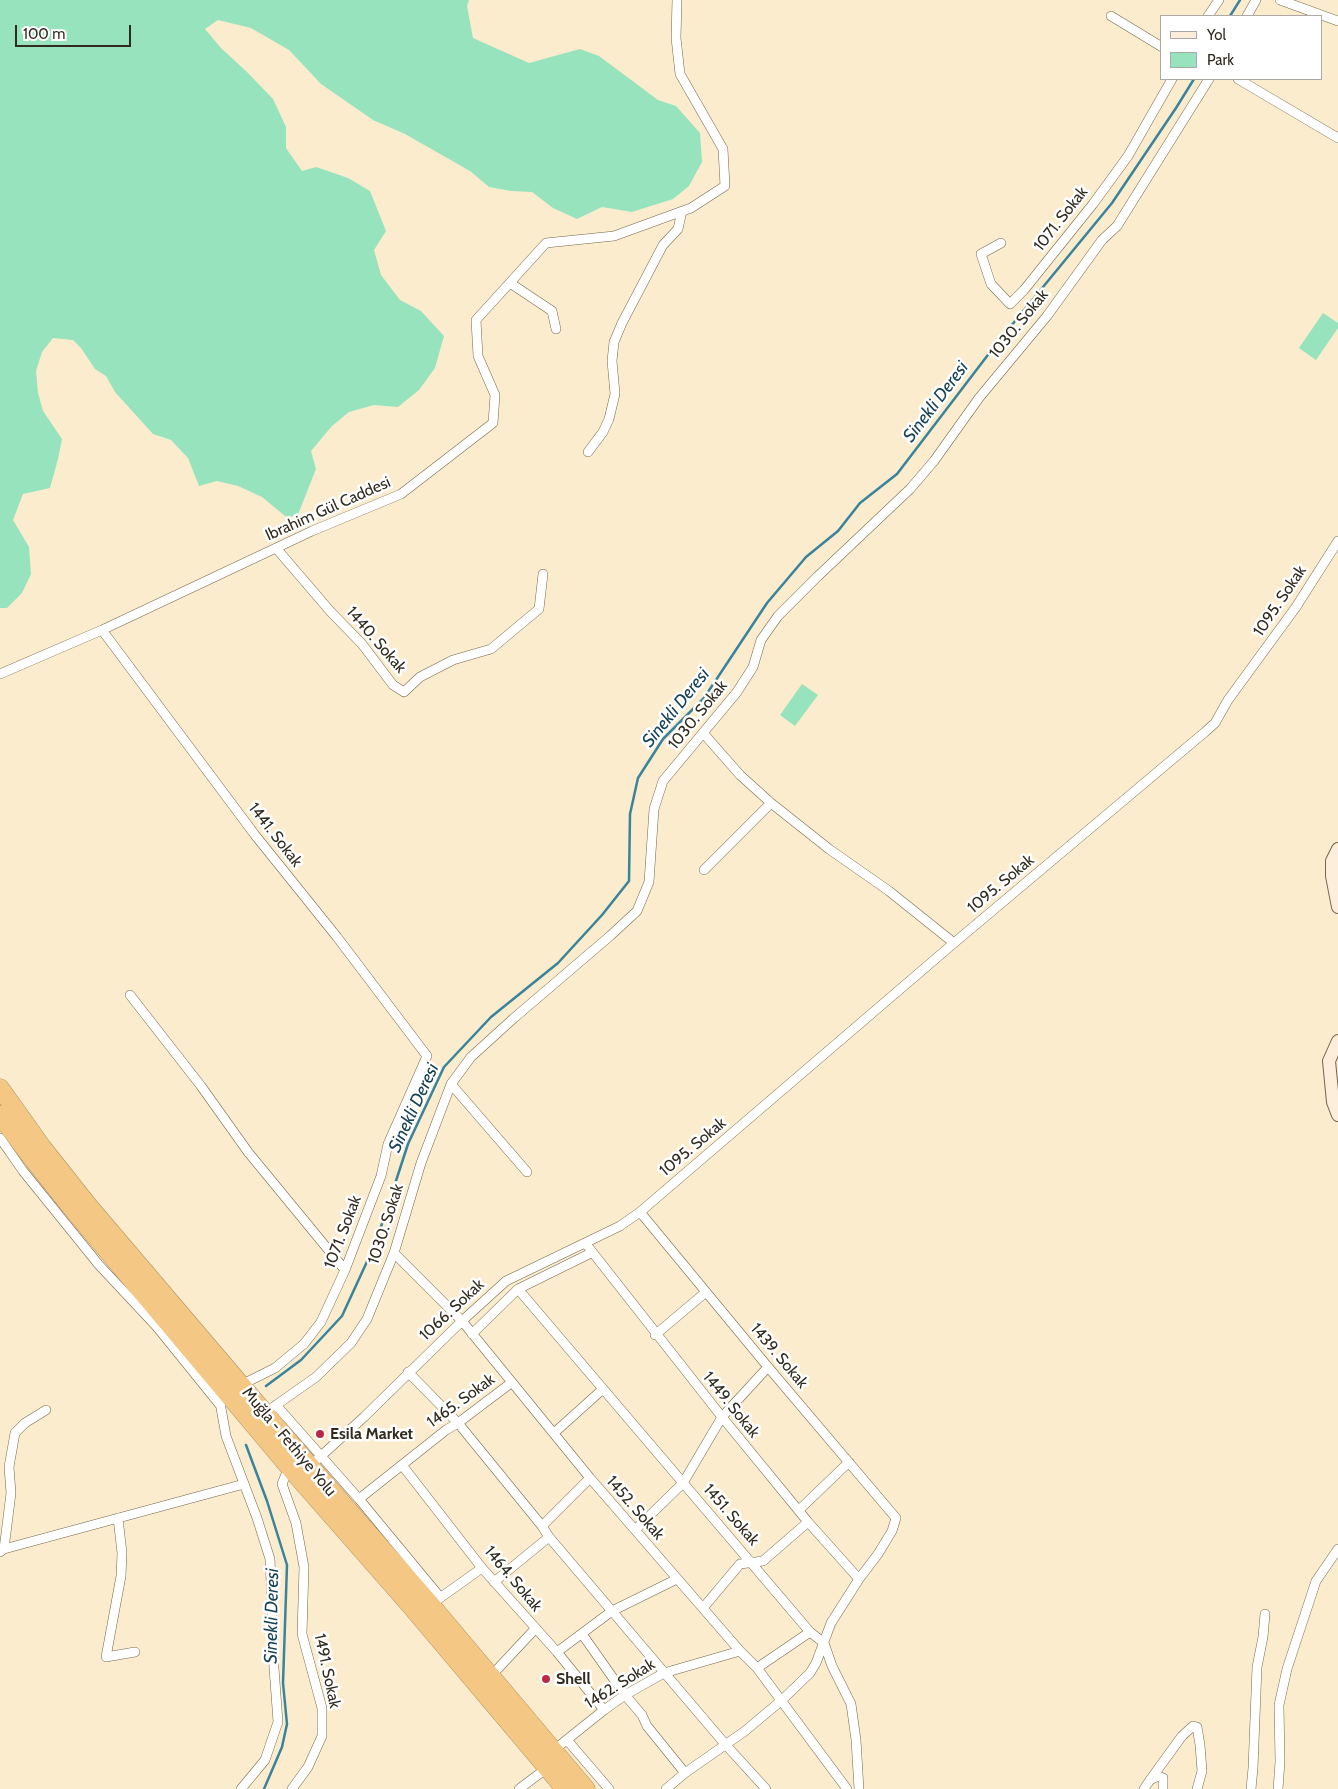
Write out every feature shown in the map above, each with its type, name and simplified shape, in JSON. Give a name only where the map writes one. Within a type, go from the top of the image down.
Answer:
[{"type":"highway","name":"Muğla - Fethiye Yolu","points":[[0,1088],[42,1147],[87,1204],[241,1385],[270,1409],[435,1601],[491,1676],[560,1745],[586,1789]]},
{"type":"highway","name":"Muğla - Fethiye Yolu","points":[[0,1115],[105,1260],[217,1381],[565,1789]]},
{"type":"main road","points":[[1338,850],[1332,861],[1332,876],[1338,907]]},
{"type":"main road","points":[[1338,1040],[1329,1062],[1333,1102],[1338,1115]]},
{"type":"street","name":"Ibrahim Gül Caddesi","points":[[0,674],[102,630],[312,531],[401,494],[493,423],[495,395],[478,356],[476,320],[546,243],[614,236],[691,208],[725,186],[723,150],[680,74],[676,38],[677,0]]},
{"type":"street","points":[[1209,15],[1220,0]]},
{"type":"street","points":[[1248,15],[1256,0]]},
{"type":"street","points":[[1280,0],[1320,15]]},
{"type":"street","points":[[1111,16],[1160,46]]},
{"type":"street","points":[[1323,16],[1338,22]]},
{"type":"street","name":"1071. Sokak","points":[[1001,243],[981,254],[991,284],[1010,304],[1024,290],[1093,204],[1128,156],[1171,80]]},
{"type":"street","name":"1030. Sokak","points":[[270,1409],[316,1377],[351,1343],[367,1320],[394,1253],[420,1163],[451,1084],[471,1057],[637,911],[649,882],[654,809],[663,781],[704,734],[742,684],[753,667],[761,640],[778,616],[817,576],[910,489],[934,461],[979,398],[1047,316],[1102,240],[1117,226],[1208,80]]},
{"type":"street","points":[[1240,80],[1338,138]]},
{"type":"street","points":[[588,452],[606,425],[615,394],[612,360],[614,342],[663,245],[678,229],[682,211]]},
{"type":"street","points":[[510,282],[552,311],[556,329]]},
{"type":"street","name":"1095. Sokak","points":[[640,1212],[1214,723],[1228,700],[1296,606],[1338,541]]},
{"type":"street","name":"1440. Sokak","points":[[276,548],[362,644],[393,685],[404,692],[420,677],[453,660],[491,649],[539,610],[543,574]]},
{"type":"street","name":"1441. Sokak","points":[[102,630],[255,835],[337,937],[427,1056]]},
{"type":"street","points":[[704,734],[740,775],[771,802],[829,849],[897,897],[954,943]]},
{"type":"street","points":[[704,870],[771,802]]},
{"type":"street","points":[[130,995],[201,1086],[248,1152],[345,1270]]},
{"type":"street","name":"1071. Sokak","points":[[241,1385],[275,1368],[304,1344],[321,1322],[345,1270],[381,1176],[388,1144],[427,1056]]},
{"type":"street","points":[[451,1084],[527,1172]]},
{"type":"street","points":[[0,1138],[23,1171],[105,1260],[220,1405]]},
{"type":"street","name":"1066. Sokak","points":[[315,1462],[364,1418],[462,1320],[506,1281],[586,1244],[620,1226],[640,1212]]},
{"type":"street","name":"1439. Sokak","points":[[640,1212],[896,1518],[892,1531],[859,1579]]},
{"type":"street","name":"1449. Sokak","points":[[586,1244],[591,1253],[722,1417],[808,1522],[859,1579]]},
{"type":"street","name":"1452. Sokak","points":[[394,1253],[462,1320],[511,1383],[590,1478],[677,1580],[757,1668],[846,1789]]},
{"type":"street","points":[[472,1334],[518,1289],[591,1253]]},
{"type":"street","name":"1451. Sokak","points":[[518,1289],[810,1632],[824,1644],[850,1704],[856,1740],[860,1789]]},
{"type":"street","points":[[655,1334],[706,1292]]},
{"type":"street","points":[[635,1530],[683,1483],[722,1417],[768,1367]]},
{"type":"street","points":[[408,1372],[458,1423],[612,1612],[766,1789]]},
{"type":"street","points":[[217,1381],[226,1436],[257,1518],[270,1559],[272,1641],[278,1722],[265,1760],[241,1789]]},
{"type":"street","name":"1465. Sokak","points":[[359,1500],[446,1430],[511,1383]]},
{"type":"street","points":[[554,1434],[603,1389]]},
{"type":"street","points":[[46,1410],[25,1422],[15,1433],[9,1468],[11,1493],[2,1551],[244,1484]]},
{"type":"street","points":[[315,1462],[359,1500],[435,1601],[482,1568]]},
{"type":"street","points":[[798,1510],[849,1462]]},
{"type":"street","name":"1464. Sokak","points":[[402,1465],[482,1568],[557,1652],[604,1710]]},
{"type":"street","name":"1491. Sokak","points":[[289,1467],[282,1484],[296,1523],[304,1567],[302,1634],[322,1708],[322,1736],[308,1767],[292,1789]]},
{"type":"street","points":[[542,1526],[590,1478]]},
{"type":"street","points":[[118,1518],[122,1552],[122,1576],[106,1658],[135,1652]]},
{"type":"street","points":[[703,1608],[740,1564],[763,1561],[808,1522]]},
{"type":"street","points":[[494,1582],[549,1537]]},
{"type":"street","points":[[1278,1789],[1280,1762],[1279,1704],[1287,1669],[1316,1581],[1338,1549]]},
{"type":"street","points":[[672,1787],[685,1773],[745,1731],[782,1700],[810,1673],[816,1664],[831,1623],[859,1579]]},
{"type":"street","points":[[557,1652],[612,1612],[677,1580]]},
{"type":"street","points":[[1251,1789],[1257,1667],[1265,1614]]},
{"type":"street","points":[[491,1676],[535,1629]]},
{"type":"street","points":[[757,1668],[810,1632]]},
{"type":"street","points":[[582,1634],[625,1695],[642,1715],[647,1726],[685,1773]]},
{"type":"street","name":"1462. Sokak","points":[[560,1745],[625,1695],[664,1673],[740,1651]]},
{"type":"street","points":[[1144,1789],[1182,1736],[1193,1726],[1198,1727],[1202,1771],[1197,1789]]},
{"type":"street","points":[[560,1745],[609,1789]]},
{"type":"street","points":[[519,1789],[548,1768]]},
{"type":"street","points":[[1150,1780],[1158,1776],[1163,1778],[1163,1789]]},
{"type":"green space","points":[[0,0],[469,0],[467,6],[473,38],[529,63],[580,49],[599,56],[658,100],[676,106],[700,133],[702,162],[689,186],[673,199],[632,212],[602,207],[577,219],[553,208],[532,192],[489,187],[470,171],[405,134],[373,120],[321,84],[289,50],[251,28],[218,20],[205,29],[221,48],[273,99],[286,127],[286,148],[302,171],[316,167],[348,178],[370,191],[386,231],[374,250],[381,275],[400,300],[421,311],[444,336],[435,368],[419,390],[398,407],[374,405],[349,412],[332,426],[311,451],[316,469],[297,517],[285,516],[262,497],[238,486],[217,481],[199,486],[188,458],[171,440],[153,434],[115,392],[106,376],[95,369],[81,348],[73,340],[53,338],[42,352],[36,371],[38,393],[43,411],[62,439],[50,488],[23,494],[13,520],[29,547],[31,574],[22,593],[7,608],[0,608]]},
{"type":"green space","points":[[1323,313],[1338,323],[1338,328],[1316,360],[1299,348]]},
{"type":"green space","points":[[802,684],[818,695],[795,726],[780,715]]},
{"type":"waterway","name":"Sinekli Deresi","points":[[1231,15],[1240,0]]},
{"type":"waterway","name":"Sinekli Deresi","points":[[266,1386],[301,1360],[342,1316],[376,1242],[408,1144],[444,1067],[491,1017],[558,963],[602,915],[629,881],[630,814],[638,778],[663,739],[704,698],[767,603],[806,557],[838,531],[860,503],[897,474],[997,343],[1112,203],[1193,80]]},
{"type":"waterway","name":"Sinekli Deresi","points":[[246,1445],[267,1501],[287,1565],[283,1683],[287,1724],[282,1747],[264,1789]]},
{"type":"place","name":"Esila Market","points":[[320,1434]]},
{"type":"place","name":"Shell","points":[[546,1679]]}]
